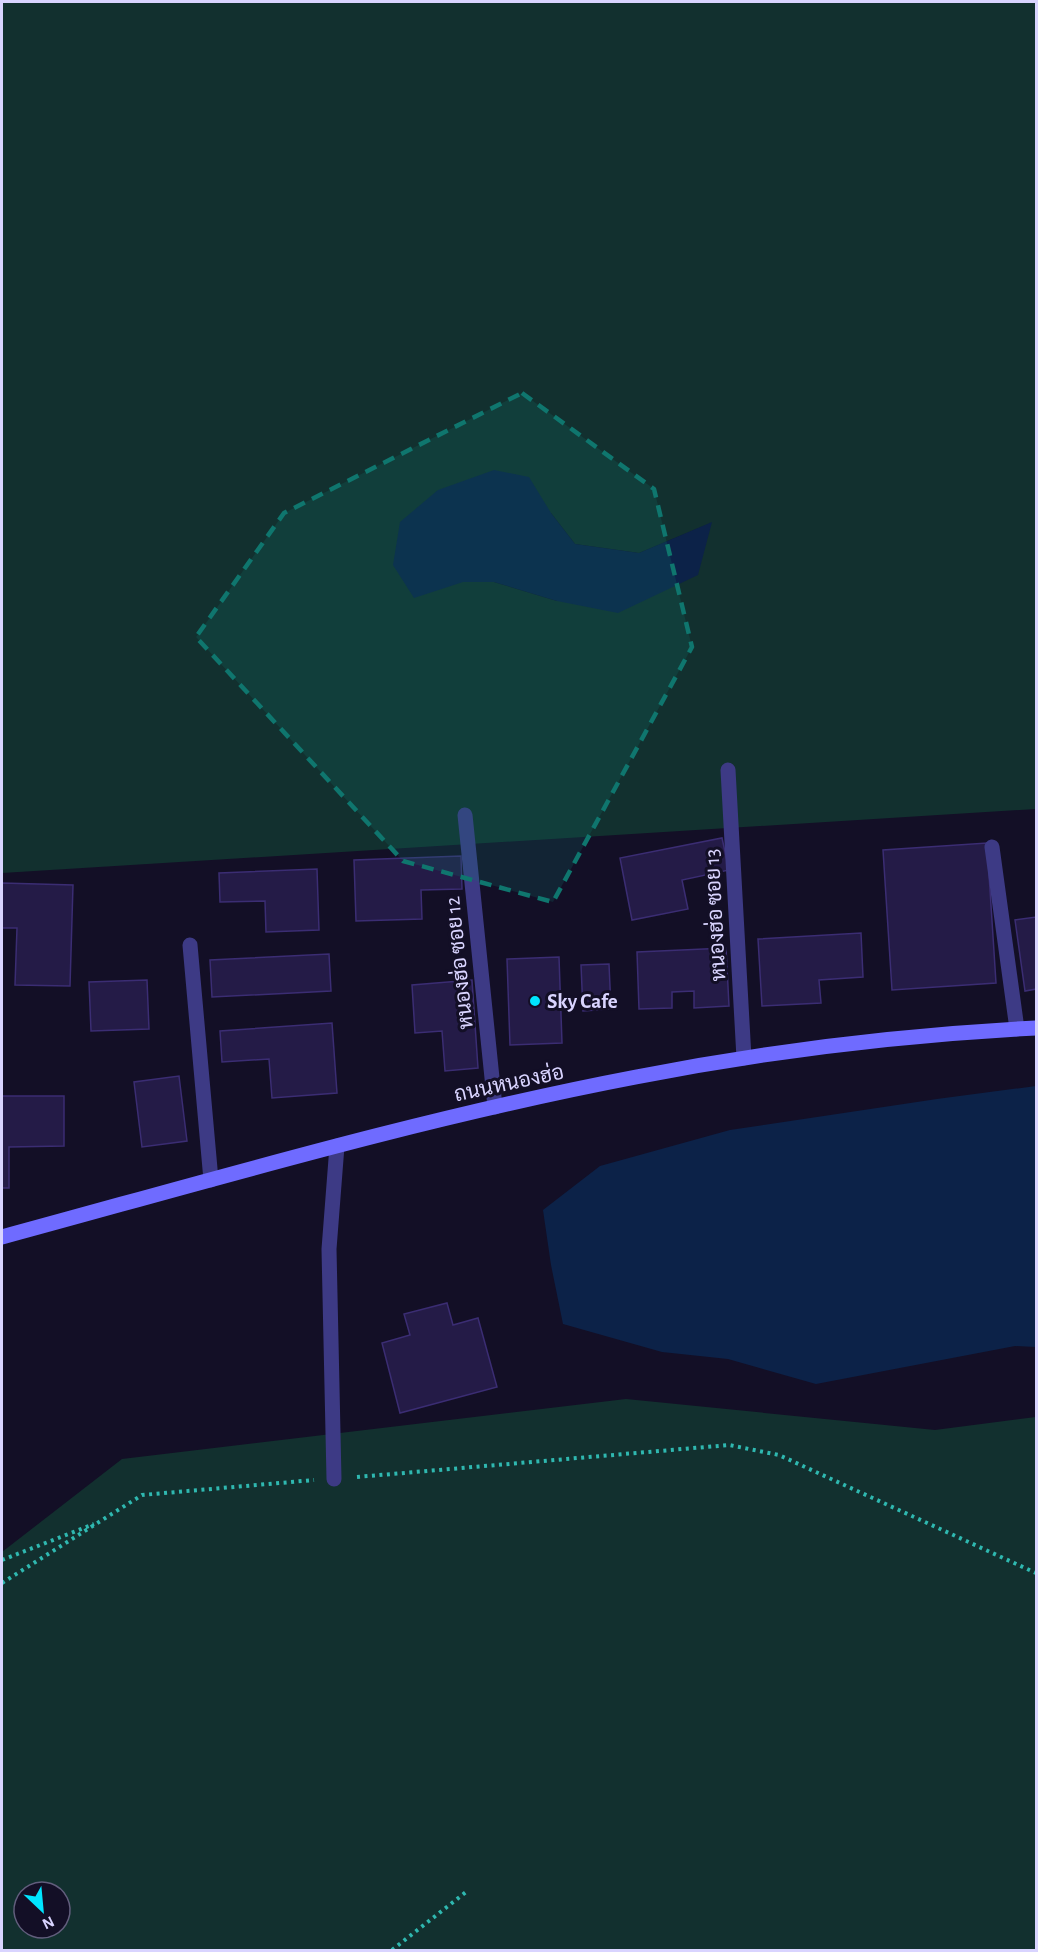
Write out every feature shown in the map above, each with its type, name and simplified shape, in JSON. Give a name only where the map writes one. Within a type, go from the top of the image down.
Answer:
[{"type":"main road","name":"ถนนหนองฮ่อ","points":[[2,1237],[418,1124],[635,1077],[744,1058],[864,1041],[1036,1028]]},
{"type":"street","name":"หนองฮ่อ ซอย 13","points":[[728,770],[744,1058]]},
{"type":"street","name":"หนองฮ่อ ซอย 12","points":[[465,815],[495,1107]]},
{"type":"street","points":[[992,847],[1017,1029]]},
{"type":"street","points":[[190,945],[211,1180]]},
{"type":"street","points":[[334,1479],[330,1249],[337,1146]]},
{"type":"path","points":[[2,1583],[142,1495],[729,1445],[779,1455],[1036,1574]]},
{"type":"path","points":[[2,1560],[103,1520]]},
{"type":"path","points":[[392,1950],[466,1892]]},
{"type":"highlighted area","points":[[522,393],[654,489],[692,647],[553,902],[403,861],[196,637],[284,513]]},
{"type":"green space","points":[[2,2],[1036,2],[1036,809],[2,873]],"holes":[[[551,513],[575,544],[639,553],[711,523],[557,601],[494,582],[463,582]]]},
{"type":"green space","points":[[626,1399],[935,1430],[1036,1417],[1036,1950],[2,1950],[2,1552],[122,1459]]},
{"type":"water","points":[[494,470],[529,477],[551,513],[575,544],[639,553],[712,522],[698,575],[618,613],[557,601],[494,582],[463,582],[414,598],[393,565],[400,522],[438,490]]},
{"type":"water","points":[[1036,1086],[1036,1347],[1015,1346],[816,1384],[728,1359],[662,1352],[563,1324],[543,1210],[600,1166],[730,1130]]},
{"type":"building","points":[[722,838],[729,870],[682,880],[688,909],[632,920],[620,858]]},
{"type":"building","points":[[987,843],[996,983],[892,990],[883,850]]},
{"type":"building","points":[[461,856],[462,889],[421,890],[422,919],[356,921],[354,860]]},
{"type":"building","points":[[317,869],[319,930],[266,932],[265,901],[220,902],[219,873]]},
{"type":"building","points":[[2,883],[73,885],[70,986],[15,985],[17,928],[2,928]]},
{"type":"building","points":[[1036,917],[1036,989],[1025,991],[1015,920]]},
{"type":"building","points":[[861,933],[863,977],[819,980],[821,1003],[762,1006],[758,939]]},
{"type":"building","points":[[726,948],[729,1006],[694,1008],[694,991],[672,992],[672,1008],[639,1009],[637,952]]},
{"type":"building","points":[[329,954],[331,991],[212,997],[210,960]]},
{"type":"building","name":"Sky Cafe","points":[[559,957],[562,1043],[510,1045],[507,959]]},
{"type":"building","points":[[609,964],[611,1009],[583,1011],[581,965]]},
{"type":"building","points":[[147,980],[149,1029],[91,1031],[89,982]]},
{"type":"building","points":[[472,980],[478,1068],[445,1071],[442,1031],[415,1033],[412,985]]},
{"type":"building","points":[[332,1023],[337,1093],[272,1098],[269,1059],[222,1062],[220,1031]]},
{"type":"building","points":[[179,1076],[187,1141],[142,1147],[134,1082]]},
{"type":"building","points":[[2,1096],[64,1096],[64,1146],[9,1147],[9,1188],[2,1188]]},
{"type":"building","points":[[447,1303],[453,1325],[478,1318],[497,1387],[400,1413],[382,1343],[410,1335],[404,1314]]},
{"type":"place","name":"Sky Cafe","points":[[535,1001]]}]
